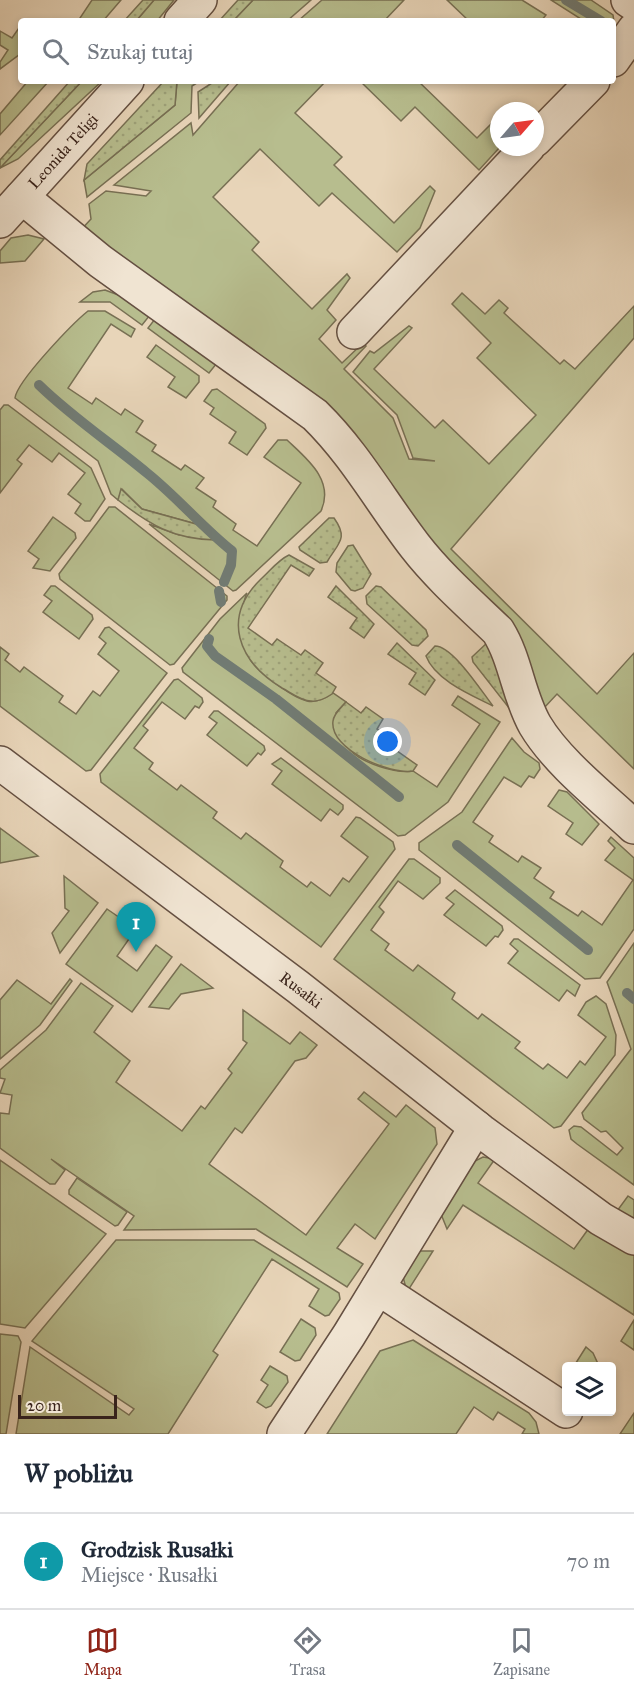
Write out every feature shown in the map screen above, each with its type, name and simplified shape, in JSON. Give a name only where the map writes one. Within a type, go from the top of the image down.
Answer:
[{"type":"street","points":[[628,0],[634,4]]},
{"type":"street","points":[[616,56],[634,30]]},
{"type":"street","name":"Leonida Teligi","points":[[9,205],[124,84]]},
{"type":"street","points":[[544,131],[590,84]]},
{"type":"street","points":[[354,332],[520,156]]},
{"type":"street","points":[[9,205],[100,261],[315,415],[347,448],[421,554],[498,631],[507,646],[530,715],[550,745],[634,827]]},
{"type":"street","name":"Rusałki","points":[[1,765],[298,987],[476,1127],[601,1220],[634,1238]]},
{"type":"street","points":[[284,1434],[378,1288],[476,1127]]},
{"type":"street","points":[[378,1288],[562,1408]]},
{"type":"street","points":[[571,1434],[580,1420],[574,1416]]},
{"type":"green space","points":[[92,0],[121,0],[106,18],[80,18]]},
{"type":"green space","points":[[143,0],[154,0],[139,18],[127,18]]},
{"type":"green space","points":[[154,0],[174,0],[159,18],[139,18]]},
{"type":"green space","points":[[238,0],[253,0],[236,18],[222,18]]},
{"type":"green space","points":[[253,0],[311,0],[290,18],[236,18]]},
{"type":"green space","points":[[322,0],[404,0],[387,18],[301,18]]},
{"type":"green space","points":[[447,0],[522,0],[546,15],[544,18],[466,18]]},
{"type":"green space","points":[[551,0],[591,0],[613,15],[613,18],[579,18]]},
{"type":"green space","points":[[18,29],[18,56],[0,69],[0,62],[8,50],[0,45],[0,31],[12,38]]},
{"type":"green space","points":[[25,84],[46,84],[0,135],[0,114]]},
{"type":"green space","points":[[67,84],[79,84],[0,168],[0,160]]},
{"type":"green space","points":[[79,84],[99,84],[18,159],[0,168]]},
{"type":"green space","points":[[161,84],[177,84],[175,105],[84,180],[87,164]]},
{"type":"green space","points":[[177,84],[195,84],[192,86],[191,113],[87,197],[84,180],[175,105]]},
{"type":"green space","points":[[210,84],[228,84],[199,118],[198,92]]},
{"type":"green space","points":[[237,84],[323,84],[295,113],[342,157],[334,165],[394,223],[430,186],[435,191],[420,228],[397,252],[332,193],[319,206],[260,149],[213,197],[259,242],[252,250],[312,309],[347,274],[350,278],[327,310],[336,320],[319,339],[342,363],[363,343],[366,346],[344,369],[393,418],[409,459],[435,461],[413,458],[397,415],[353,372],[370,351],[374,353],[409,326],[412,328],[374,369],[435,428],[443,420],[489,464],[536,415],[477,358],[491,343],[452,304],[462,293],[485,314],[499,300],[508,308],[504,313],[560,364],[564,360],[575,369],[634,306],[634,338],[451,549],[597,694],[634,653],[634,769],[557,694],[543,709],[442,559],[405,513],[79,232],[91,219],[89,204],[106,191],[146,196],[151,191],[114,185],[191,123],[193,135]]},
{"type":"green space","points":[[363,84],[421,84],[477,138],[490,125],[492,156],[479,170],[415,107],[401,121]]},
{"type":"green space","points":[[28,235],[44,239],[25,261],[0,263],[0,251],[11,238]]},
{"type":"green space","points":[[105,290],[121,296],[150,315],[142,325],[110,302],[80,302],[93,292]]},
{"type":"green space","points":[[88,311],[105,311],[135,329],[131,337],[111,324],[68,388],[92,404],[96,398],[121,415],[125,409],[143,421],[136,432],[156,445],[152,451],[181,470],[185,465],[204,478],[196,488],[216,501],[213,507],[236,524],[233,530],[257,546],[301,483],[264,457],[278,440],[287,440],[310,462],[321,480],[324,500],[321,511],[236,590],[233,591],[149,524],[179,535],[214,539],[196,524],[142,509],[122,489],[118,500],[111,494],[98,461],[15,398],[35,366]]},
{"type":"green space","points":[[155,319],[217,363],[209,373],[148,328]]},
{"type":"green space","points":[[156,345],[199,376],[199,382],[186,398],[168,387],[175,377],[147,357]]},
{"type":"green space","points":[[217,389],[265,424],[266,428],[247,455],[229,443],[236,432],[210,414],[214,408],[204,401],[212,390]]},
{"type":"green space","points":[[4,405],[8,405],[91,468],[105,499],[90,521],[85,521],[75,513],[81,504],[68,494],[85,473],[59,453],[52,462],[29,445],[17,460],[22,464],[0,493],[0,410]]},
{"type":"green space","points":[[121,489],[142,509],[196,524],[215,540],[187,537],[163,529],[141,517],[118,500]]},
{"type":"green space","points":[[109,507],[115,507],[227,596],[227,600],[174,664],[170,665],[60,579],[59,574]]},
{"type":"green space","points":[[53,517],[75,533],[76,538],[50,571],[33,568],[39,559],[28,551]]},
{"type":"green space","points":[[329,518],[334,518],[341,531],[340,541],[327,562],[320,563],[299,547]]},
{"type":"green space","points":[[353,545],[371,574],[363,588],[355,591],[351,590],[336,572],[337,563],[348,546]]},
{"type":"green space","points":[[289,555],[314,569],[309,576],[291,565],[248,628],[272,645],[277,639],[301,655],[305,650],[323,663],[316,673],[336,687],[332,694],[317,701],[300,698],[267,677],[245,652],[240,638],[238,624],[241,609],[249,594],[274,566]]},
{"type":"green space","points":[[51,586],[55,586],[92,615],[93,619],[79,639],[43,612],[52,601],[44,595]]},
{"type":"green space","points":[[336,586],[374,624],[364,638],[350,628],[357,618],[328,597]]},
{"type":"green space","points":[[376,586],[381,587],[426,630],[428,636],[418,646],[412,645],[367,604],[366,596]]},
{"type":"green space","points":[[247,593],[243,608],[243,625],[247,650],[252,662],[275,683],[301,699],[314,701],[333,693],[346,702],[336,713],[348,747],[355,755],[389,769],[413,771],[437,787],[480,724],[452,705],[458,696],[500,722],[448,802],[405,835],[398,836],[183,672],[182,668],[220,619]]},
{"type":"green space","points":[[109,627],[167,673],[91,770],[86,771],[0,706],[0,647],[9,654],[5,660],[20,672],[24,667],[63,696],[59,702],[76,714],[93,691],[100,696],[119,671],[98,654],[106,643],[99,637],[105,628]]},
{"type":"green space","points":[[489,641],[514,710],[509,708],[473,662],[472,657]]},
{"type":"green space","points":[[397,643],[435,680],[425,695],[409,684],[416,673],[388,654]]},
{"type":"green space","points":[[435,646],[450,653],[458,661],[493,706],[455,686],[437,672],[426,656]]},
{"type":"green space","points":[[178,679],[202,698],[203,702],[199,708],[195,706],[185,719],[162,702],[143,726],[148,730],[134,748],[153,763],[149,769],[177,790],[181,785],[217,812],[213,818],[241,839],[246,833],[283,861],[280,867],[307,887],[311,882],[330,896],[343,878],[349,882],[368,857],[341,836],[356,817],[393,842],[395,849],[321,947],[101,782],[100,774],[174,680]]},
{"type":"green space","points":[[346,702],[361,713],[366,707],[383,719],[377,729],[397,742],[393,748],[417,765],[413,771],[377,765],[351,751],[341,742],[334,732],[333,721],[336,713]]},
{"type":"green space","points":[[214,711],[218,711],[264,746],[265,750],[261,755],[258,753],[247,766],[207,735],[217,723],[209,717]]},
{"type":"green space","points":[[512,738],[524,752],[539,763],[540,769],[534,778],[529,776],[521,787],[504,777],[473,822],[493,836],[489,842],[518,862],[522,856],[541,868],[534,878],[554,892],[550,898],[578,916],[582,911],[602,925],[633,880],[605,860],[615,848],[608,841],[611,837],[634,858],[634,929],[600,978],[585,979],[419,850],[419,843],[462,812]]},
{"type":"green space","points":[[281,758],[343,805],[338,815],[330,809],[321,821],[272,784],[282,771],[272,764]]},
{"type":"green space","points":[[559,790],[567,792],[599,824],[582,845],[566,834],[573,823],[548,806]]},
{"type":"green space","points":[[0,828],[38,856],[0,863]]},
{"type":"green space","points":[[409,859],[414,859],[440,878],[440,883],[423,899],[398,881],[379,907],[384,912],[371,930],[389,944],[385,950],[413,971],[418,965],[455,993],[452,999],[478,1019],[482,1014],[520,1042],[515,1048],[543,1069],[548,1064],[567,1078],[580,1061],[585,1065],[606,1037],[578,1015],[586,1002],[596,996],[606,1004],[616,1035],[615,1055],[561,1126],[554,1128],[334,959]]},
{"type":"green space","points":[[64,876],[98,903],[60,953],[52,933],[69,911],[65,908]]},
{"type":"green space","points":[[455,890],[502,926],[503,930],[498,937],[495,936],[486,946],[444,915],[454,904],[446,898]]},
{"type":"green space","points":[[107,909],[136,929],[117,956],[137,971],[156,945],[172,957],[132,1012],[66,964]]},
{"type":"green space","points":[[514,939],[518,939],[580,985],[575,996],[567,990],[559,1001],[508,963],[518,951],[510,944]]},
{"type":"green space","points":[[634,943],[634,1185],[571,1139],[569,1130],[574,1126],[581,1127],[617,1155],[623,1148],[606,1131],[601,1132],[584,1119],[582,1113],[631,1049],[607,982]]},
{"type":"green space","points":[[181,964],[213,988],[181,994],[169,1009],[149,1007]]},
{"type":"green space","points":[[70,979],[72,981],[40,1025],[0,1059],[0,1000],[17,980],[51,1004]]},
{"type":"green space","points":[[81,983],[113,1006],[94,1032],[130,1061],[116,1082],[182,1131],[201,1106],[205,1109],[232,1073],[228,1069],[247,1043],[243,1040],[243,1010],[290,1044],[300,1032],[317,1045],[306,1058],[295,1061],[242,1133],[235,1128],[209,1164],[306,1235],[389,1124],[358,1099],[364,1092],[396,1117],[406,1105],[435,1128],[437,1144],[375,1239],[355,1224],[337,1248],[363,1264],[347,1287],[256,1229],[124,1230],[134,1216],[51,1159],[65,1170],[55,1184],[50,1184],[0,1148],[0,1113],[9,1114],[12,1095],[0,1093],[5,1079],[0,1078],[0,1070],[46,1030]]},
{"type":"green space","points":[[483,1157],[495,1159],[478,1183],[574,1249],[589,1228],[634,1250],[634,1315],[463,1205],[447,1229],[441,1214],[471,1163]]},
{"type":"green space","points":[[0,1160],[106,1234],[25,1328],[0,1324]]},
{"type":"green space","points":[[77,1178],[127,1212],[118,1225],[115,1226],[69,1194]]},
{"type":"green space","points":[[628,1196],[634,1200],[634,1222],[617,1211]]},
{"type":"green space","points":[[116,1240],[254,1240],[339,1293],[340,1299],[329,1315],[325,1316],[309,1306],[319,1289],[272,1259],[213,1351],[218,1355],[168,1434],[16,1434],[30,1347],[129,1415],[134,1409],[32,1341]]},
{"type":"green space","points":[[433,1251],[407,1292],[402,1273],[414,1252]]},
{"type":"green space","points":[[301,1319],[315,1328],[316,1335],[300,1360],[295,1361],[280,1352]]},
{"type":"green space","points":[[634,1320],[634,1350],[621,1341]]},
{"type":"green space","points":[[0,1334],[18,1336],[21,1342],[6,1434],[0,1434]]},
{"type":"green space","points":[[413,1340],[529,1413],[536,1422],[539,1434],[522,1434],[525,1429],[498,1412],[493,1420],[474,1407],[456,1434],[327,1434],[380,1351]]},
{"type":"green space","points":[[586,1347],[593,1353],[597,1362],[577,1362]]},
{"type":"green space","points":[[270,1366],[287,1376],[288,1382],[271,1406],[266,1408],[257,1402],[268,1385],[261,1380]]},
{"type":"green space","points":[[634,1413],[634,1434],[620,1434]]},
{"type":"waterway","points":[[566,0],[596,18]]},
{"type":"waterway","points":[[39,385],[158,482],[232,551],[231,565],[224,582]]},
{"type":"waterway","points":[[219,591],[221,602]]},
{"type":"waterway","points":[[209,639],[207,646],[215,656],[276,699],[399,797]]},
{"type":"waterway","points":[[457,845],[588,950]]},
{"type":"waterway","points":[[627,993],[634,999]]},
{"type":"place","name":"Grodzisk Rusałki","points":[[136,952]]}]
